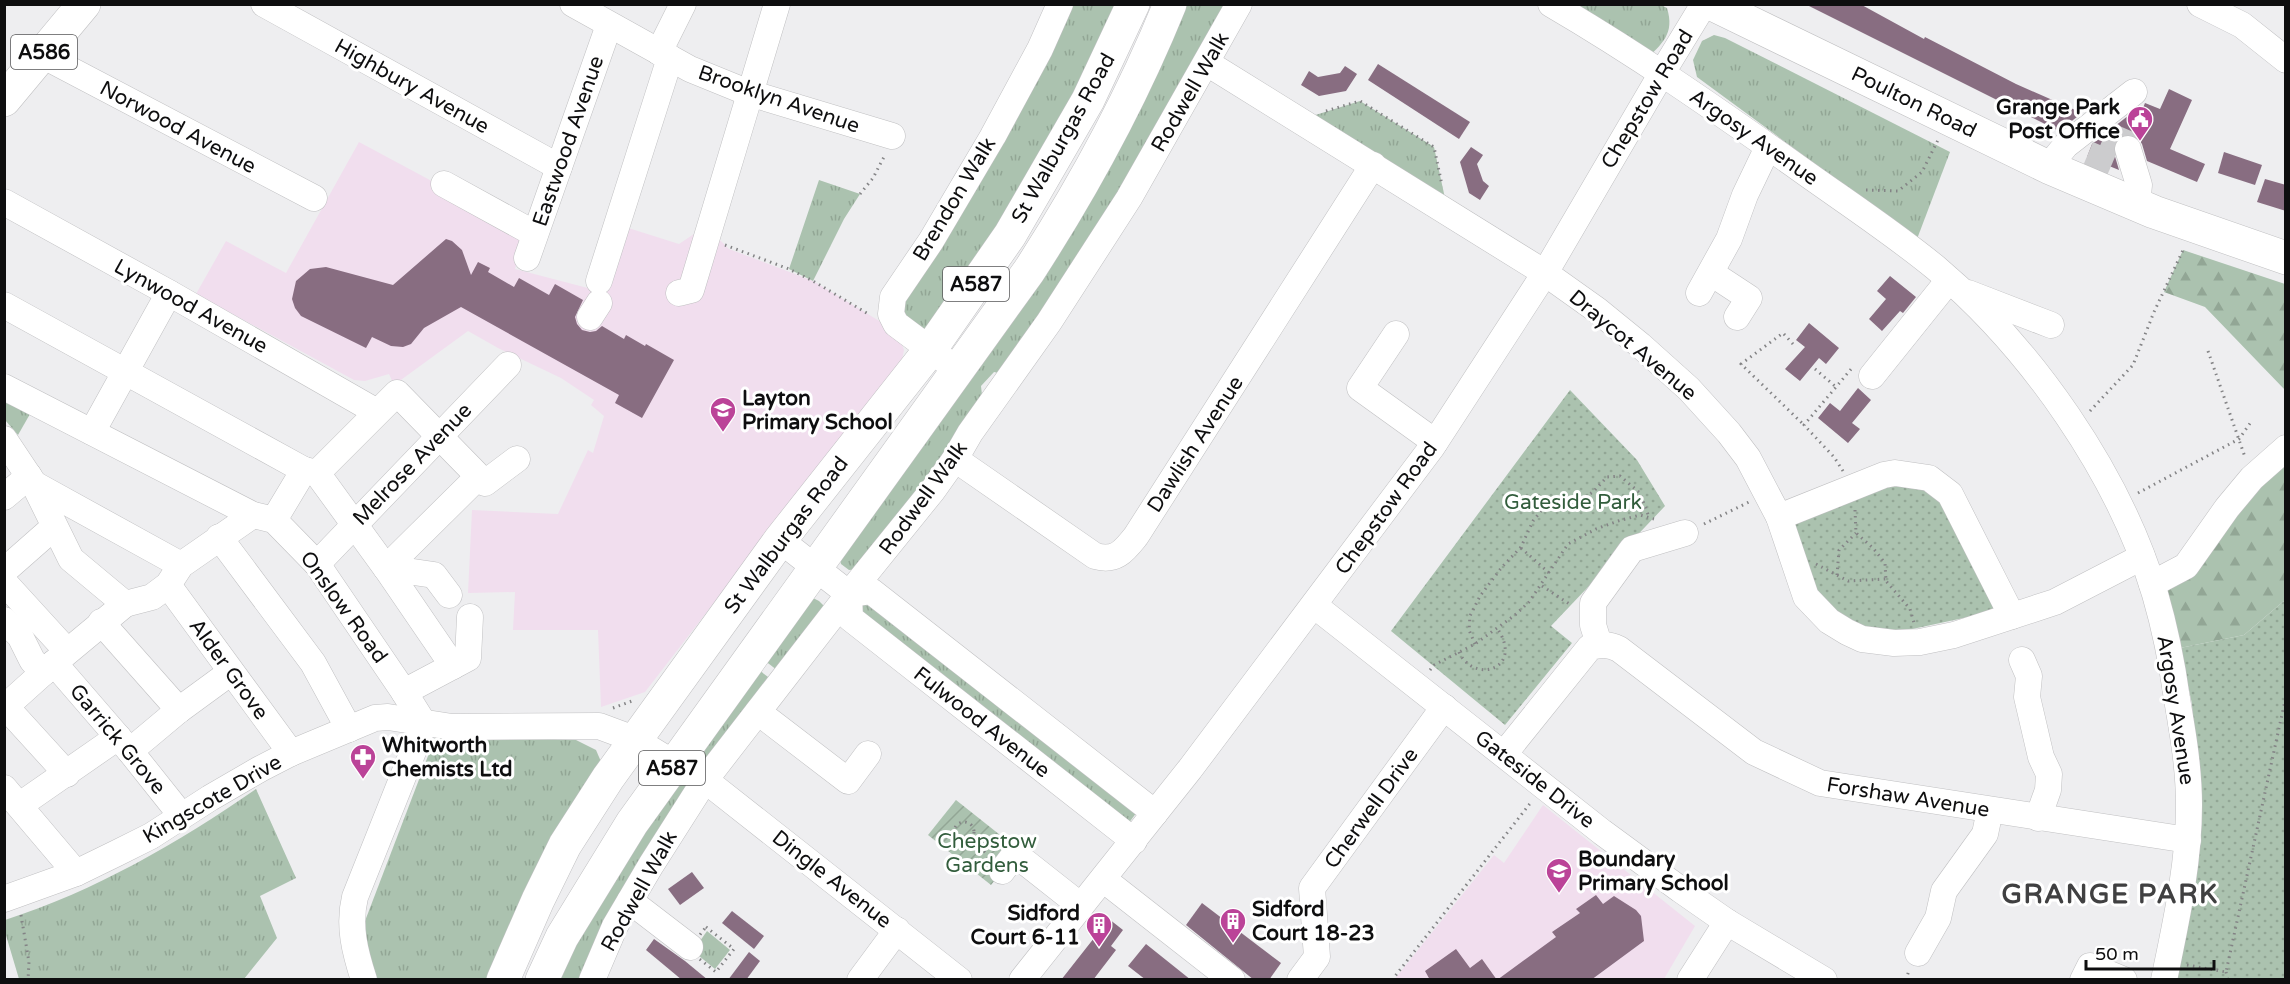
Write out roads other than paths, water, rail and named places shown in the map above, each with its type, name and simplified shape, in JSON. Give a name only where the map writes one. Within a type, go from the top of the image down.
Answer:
[{"type":"main road","name":"A586","points":[[4,100],[84,4]]},
{"type":"main road","name":"St Walburgas Road","points":[[503,980],[565,845],[634,739],[780,540],[930,350],[1010,235],[1088,100],[1133,4]]},
{"type":"main road","name":"St Walburgas Road","points":[[542,980],[562,937],[632,823],[1029,271],[1087,178],[1131,94],[1170,4]]},
{"type":"main road","name":"Poulton Road","points":[[1712,4],[1949,119],[2081,144],[2130,168],[2190,226],[2286,258]]},
{"type":"street","name":"Highbury Avenue","points":[[264,4],[559,167]]},
{"type":"street","name":"Brooklyn Avenue","points":[[573,4],[690,69],[749,93],[892,136]]},
{"type":"street","points":[[596,300],[665,55],[683,4]]},
{"type":"street","points":[[678,293],[691,290],[777,4]]},
{"type":"street","name":"Brendon Walk","points":[[930,350],[896,324],[891,314],[893,297],[931,241],[993,136],[1040,50],[1060,4]]},
{"type":"street","name":"Rodwell Walk","points":[[592,980],[615,926],[705,780],[955,459],[970,433],[1106,235],[1239,4]]},
{"type":"street","name":"Argosy Avenue","points":[[1551,4],[1662,73],[1909,248],[1954,285],[2028,362],[2054,396],[2118,504],[2142,557],[2152,584],[2172,660],[2187,752],[2188,840],[2185,870],[2166,970]]},
{"type":"street","name":"Chepstow Road","points":[[1022,980],[1134,841],[1315,606],[1435,442],[1545,273],[1704,4]]},
{"type":"street","points":[[2199,4],[2222,10],[2286,60]]},
{"type":"street","name":"Eastwood Avenue","points":[[526,258],[609,25]]},
{"type":"street","name":"Norwood Avenue","points":[[42,55],[314,198]]},
{"type":"street","name":"Draycot Avenue","points":[[1207,63],[1545,273],[1606,317],[1689,389],[1729,433],[1748,458],[1779,518],[1806,597],[1829,621],[1862,639],[1879,642],[1920,642],[1954,634],[2055,602],[2142,557]]},
{"type":"street","points":[[2081,144],[2134,92]]},
{"type":"street","points":[[1737,317],[1749,298],[1705,283],[1729,239],[1745,195],[1768,147]]},
{"type":"street","name":"Dawlish Avenue","points":[[955,459],[1095,556],[1113,558],[1122,553],[1136,536],[1372,165]]},
{"type":"street","points":[[444,184],[535,234]]},
{"type":"street","name":"Lynwood Avenue","points":[[4,202],[377,412]]},
{"type":"street","points":[[1865,368],[1954,285],[2051,325]]},
{"type":"street","points":[[92,432],[169,293]]},
{"type":"street","points":[[4,304],[311,471],[354,524],[453,666]]},
{"type":"street","points":[[1396,334],[1360,388],[1435,442]]},
{"type":"street","points":[[930,350],[958,371]]},
{"type":"street","name":"Melrose Avenue","points":[[317,564],[508,365]]},
{"type":"street","name":"Onslow Road","points":[[4,387],[264,518],[317,564],[424,724]]},
{"type":"street","points":[[67,774],[5,708],[101,622],[125,604],[152,597],[219,537],[264,518],[311,471],[397,393],[485,483],[517,459]]},
{"type":"street","points":[[4,439],[32,480],[70,559],[125,604]]},
{"type":"street","points":[[2152,584],[2186,566],[2227,508],[2252,478],[2286,448]]},
{"type":"street","points":[[1779,518],[1884,475],[1896,473],[1929,478],[1950,494],[2012,616]]},
{"type":"street","points":[[386,568],[478,477]]},
{"type":"street","points":[[4,497],[32,480]]},
{"type":"street","points":[[32,480],[174,575]]},
{"type":"street","points":[[4,571],[54,527]]},
{"type":"street","points":[[1504,754],[1590,647],[1596,634],[1593,603],[1627,540],[1685,533]]},
{"type":"street","points":[[219,537],[313,663],[349,729]]},
{"type":"street","points":[[780,540],[849,594]]},
{"type":"street","points":[[386,568],[434,576],[449,595]]},
{"type":"street","name":"Alder Grove","points":[[174,575],[231,672],[291,753]]},
{"type":"street","name":"Garrick Grove","points":[[4,582],[17,631],[32,660],[55,662],[181,815]]},
{"type":"street","name":"Fulwood Avenue","points":[[1134,841],[850,618],[849,594],[871,591],[1155,813]]},
{"type":"street","name":"Gateside Drive","points":[[1315,606],[1611,838],[1727,922],[1824,980]]},
{"type":"street","points":[[404,692],[468,658],[470,617]]},
{"type":"street","points":[[101,622],[179,710]]},
{"type":"street","name":"Forshaw Avenue","points":[[1596,634],[1754,752],[1801,775],[1838,787],[2188,840]]},
{"type":"street","points":[[2031,670],[2027,697],[2041,757],[2049,774],[2048,789],[2038,818]]},
{"type":"street","points":[[76,873],[9,795],[67,774],[124,744],[179,710],[231,672]]},
{"type":"street","name":"Cherwell Drive","points":[[1300,980],[1317,957],[1312,888],[1444,707]]},
{"type":"street","points":[[758,712],[848,781],[868,754]]},
{"type":"street","name":"Kingscote Drive","points":[[13,907],[151,836],[181,815],[260,769],[291,753],[375,718],[388,717],[452,727],[599,726],[634,739]]},
{"type":"street","points":[[364,980],[352,933],[351,914],[355,897],[424,724]]},
{"type":"street","points":[[634,739],[675,765]]},
{"type":"street","name":"Dingle Avenue","points":[[705,780],[959,980]]},
{"type":"street","points":[[1918,953],[1938,918],[1944,891],[1985,834],[1990,810]]},
{"type":"street","points":[[1002,871],[1015,854],[1081,906]]},
{"type":"street","points":[[1103,879],[1232,980]]},
{"type":"street","points":[[630,901],[690,947]]},
{"type":"street","points":[[1690,980],[1727,922]]},
{"type":"street","points":[[860,980],[897,930]]},
{"type":"street","points":[[2083,980],[2090,966],[2124,980]]},
{"type":"tunnel","points":[[2105,134],[2126,143],[2128,149]]},
{"type":"tunnel","points":[[2088,154],[2121,168]]},
{"type":"place","name":"Grange Park Post Office","points":[[2140,142]]},
{"type":"place","name":"Layton Primary School","points":[[723,433]]},
{"type":"place","name":"Whitworth Chemists Ltd","points":[[363,780]]},
{"type":"place","name":"Boundary Primary School","points":[[1559,894]]},
{"type":"place","name":"Sidford Court 18-23","points":[[1233,944]]},
{"type":"place","name":"Sidford Court 6-11","points":[[1099,948]]},
{"type":"district","name":"GRANGE PARK","points":[[2110,894]]},
{"type":"park label","name":"Gateside Park","points":[[1573,502]]},
{"type":"park label","name":"Chepstow Gardens","points":[[987,853]]}]
